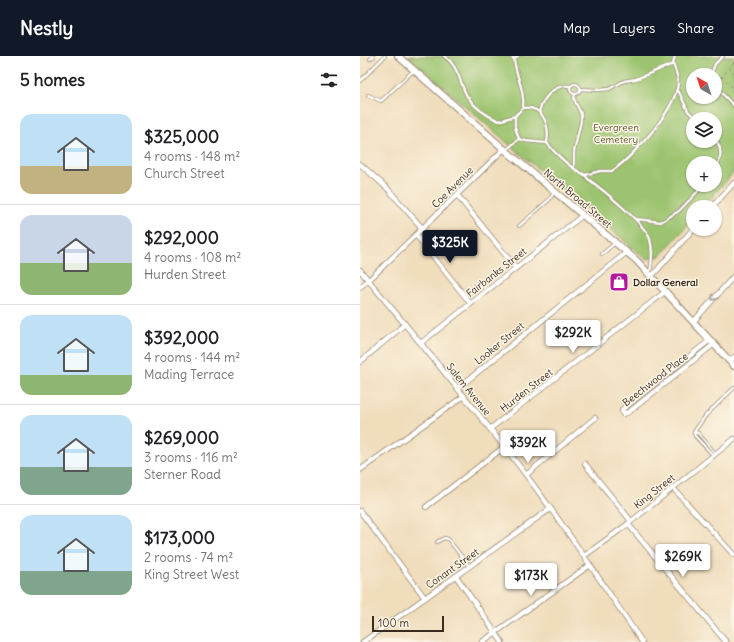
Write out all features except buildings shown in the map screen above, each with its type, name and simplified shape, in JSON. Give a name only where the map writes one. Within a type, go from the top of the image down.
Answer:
[{"type":"main road","name":"North Broad Street","points":[[398,56],[505,150],[627,252],[651,275],[712,342],[733,362]]},
{"type":"street","name":"Coe Avenue","points":[[360,287],[505,150]]},
{"type":"street","points":[[360,164],[387,188],[423,229]]},
{"type":"street","points":[[718,200],[734,183]]},
{"type":"street","points":[[457,195],[516,268]]},
{"type":"street","name":"Fairbanks Street","points":[[420,344],[582,215]]},
{"type":"street","points":[[416,235],[471,304]]},
{"type":"street","points":[[651,275],[687,236]]},
{"type":"street","name":"Looker Street","points":[[458,388],[627,252]]},
{"type":"street","name":"Salem Avenue","points":[[360,270],[458,388],[526,475],[584,556],[642,642]]},
{"type":"street","points":[[694,321],[734,276]]},
{"type":"street","name":"Hurden Street","points":[[490,429],[666,291]]},
{"type":"street","points":[[360,362],[405,324]]},
{"type":"street","name":"Beechwood Place","points":[[712,342],[653,393],[629,412],[623,414],[622,410],[624,408],[678,366],[712,342]]},
{"type":"street","points":[[678,366],[681,370]]},
{"type":"street","points":[[649,388],[653,393]]},
{"type":"street","points":[[360,470],[464,396]]},
{"type":"street","points":[[526,475],[595,418]]},
{"type":"street","name":"King Street","points":[[584,556],[630,522],[734,439]]},
{"type":"street","points":[[426,507],[504,447]]},
{"type":"street","points":[[585,464],[726,642]]},
{"type":"street","points":[[673,488],[734,555]]},
{"type":"street","name":"Conant Street","points":[[363,642],[550,509]]},
{"type":"street","points":[[360,510],[425,598]]},
{"type":"street","points":[[482,642],[590,565]]},
{"type":"street","points":[[456,576],[502,642]]},
{"type":"lane","points":[[370,59],[374,56]]},
{"type":"lane","points":[[360,81],[385,56]]},
{"type":"lane","points":[[444,56],[457,69],[466,95],[473,104],[489,117],[499,121],[515,116],[523,108],[524,91],[516,72],[514,59],[510,56]]},
{"type":"lane","points":[[514,59],[518,56]]},
{"type":"lane","points":[[585,175],[600,171],[612,171],[620,165],[652,132],[668,110],[676,90],[678,80],[673,64],[675,56]]},
{"type":"lane","points":[[714,68],[715,64],[723,56]]},
{"type":"lane","points":[[580,89],[609,89],[624,81],[636,80],[673,64]]},
{"type":"lane","points":[[368,95],[381,101],[414,70]]},
{"type":"lane","points":[[538,112],[541,104],[553,89],[563,85],[570,86],[576,84],[580,89]]},
{"type":"lane","points":[[570,86],[571,91],[575,94]]},
{"type":"lane","points":[[574,167],[574,152],[581,121],[581,114],[574,99],[575,94],[578,93],[580,89]]},
{"type":"lane","points":[[676,90],[689,112]]},
{"type":"lane","points":[[722,93],[734,106]]},
{"type":"lane","points":[[523,108],[538,112],[545,119],[549,129],[547,143],[552,150],[585,175],[635,219],[650,238],[652,258],[651,275]]},
{"type":"lane","points":[[515,116],[515,127],[519,139]]},
{"type":"lane","points":[[505,150],[519,139]]},
{"type":"lane","points":[[519,139],[547,143]]},
{"type":"lane","points":[[519,226],[550,199],[555,191]]},
{"type":"lane","points":[[635,219],[662,222],[679,211],[697,192]]},
{"type":"lane","points":[[602,254],[616,243]]},
{"type":"lane","points":[[714,454],[698,433],[694,432],[706,415],[734,388]]},
{"type":"lane","points":[[437,542],[441,539],[448,540],[470,566]]},
{"type":"path","points":[[734,62],[722,76],[734,89]]},
{"type":"path","points":[[729,67],[734,73]]},
{"type":"green space","name":"Evergreen Cemetery","points":[[408,56],[734,56],[734,172],[722,186],[722,156],[686,156],[686,192],[716,192],[709,200],[686,200],[686,227],[660,256],[646,259],[511,146]]},
{"type":"place","name":"Dollar General","points":[[619,282]]}]
